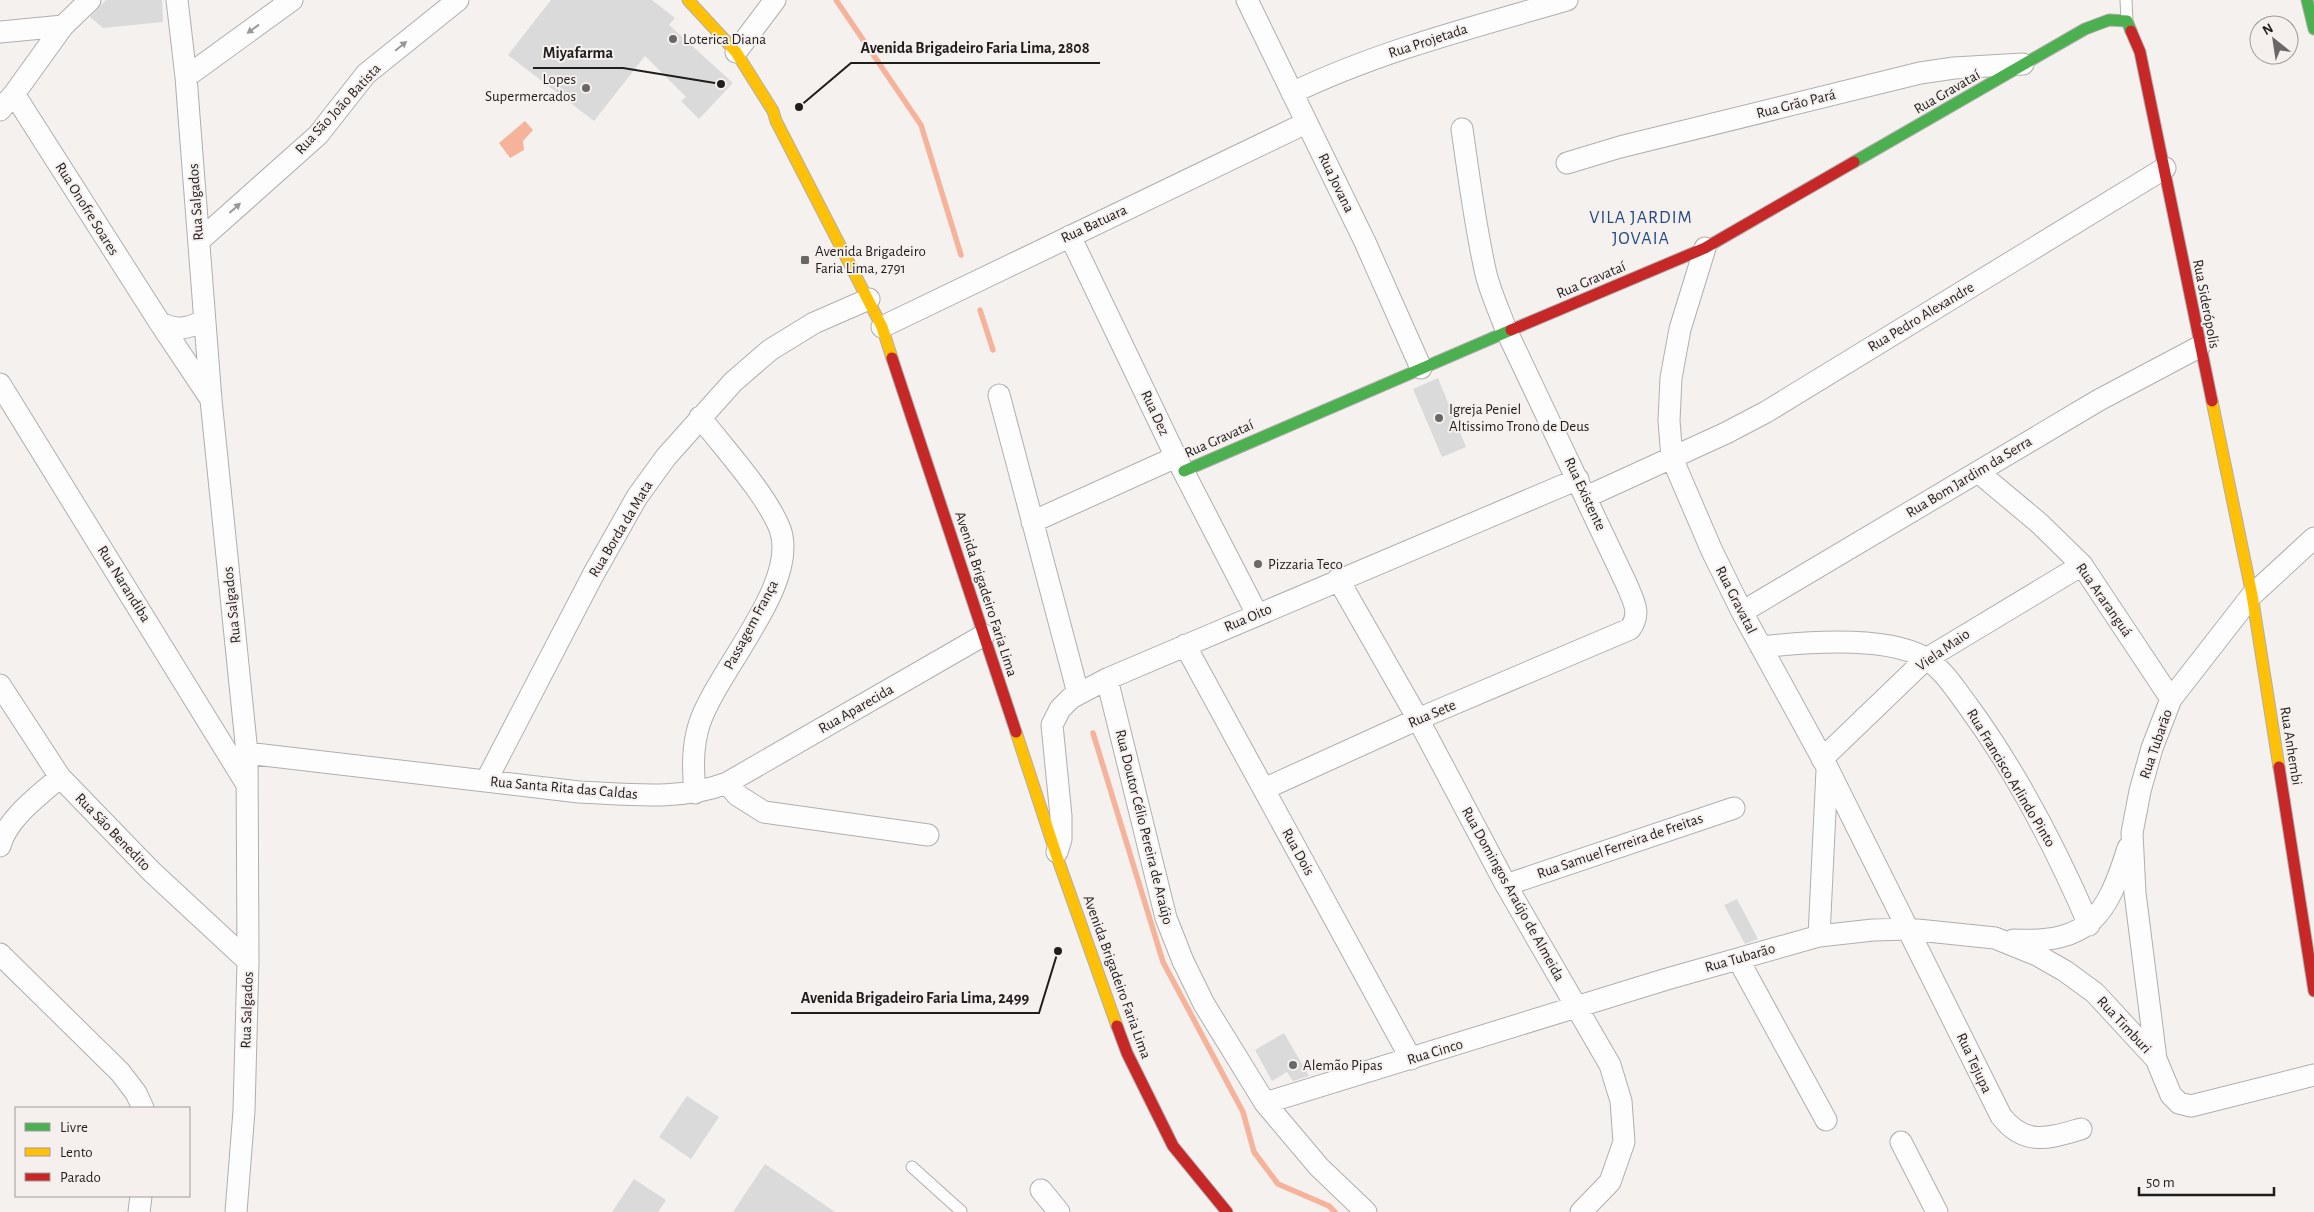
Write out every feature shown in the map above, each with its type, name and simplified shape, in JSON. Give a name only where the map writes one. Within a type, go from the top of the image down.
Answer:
[{"type":"street","points":[[0,110],[14,94],[63,26],[90,0]]},
{"type":"street","name":"Rua Salgados","points":[[177,0],[186,77],[204,321],[247,753],[248,961],[244,1111],[236,1212]]},
{"type":"street","points":[[186,77],[292,0]]},
{"type":"street","name":"Rua São João Batista","points":[[199,241],[318,134],[366,74],[458,0]]},
{"type":"street","name":"Avenida Brigadeiro Faria Lima","points":[[688,0],[736,52],[773,111],[776,121],[882,326],[1056,854],[1127,1054],[1151,1106],[1173,1146],[1219,1209]]},
{"type":"street","points":[[736,52],[775,0]]},
{"type":"street","name":"Rua Jovana","points":[[1247,0],[1365,242],[1420,368]]},
{"type":"street","name":"Rua Projetada","points":[[1292,93],[1359,64],[1448,34],[1567,0]]},
{"type":"street","name":"Rua Gravataí","points":[[1180,464],[1420,368],[1705,248],[2097,23],[2109,20],[2127,21]]},
{"type":"street","name":"Rua Siderópolis","points":[[2127,21],[2140,52],[2165,168],[2199,347],[2252,595]]},
{"type":"street","points":[[0,32],[63,26]]},
{"type":"street","name":"Rua Grão Pará","points":[[1567,162],[1620,147],[1920,73],[1954,68],[2028,64]]},
{"type":"street","name":"Rua Onofre Soares","points":[[14,94],[160,323],[212,400]]},
{"type":"street","name":"Rua Batuara","points":[[882,326],[1306,123]]},
{"type":"street","name":"Rua Existente","points":[[1462,129],[1486,275],[1507,332],[1582,488],[1637,610],[1636,620],[1630,629],[1602,642]]},
{"type":"street","name":"Rua Pedro Alexandre","points":[[1672,458],[1766,412],[2165,168]]},
{"type":"street","name":"Rua Dez","points":[[1070,236],[1180,464],[1257,614]]},
{"type":"street","name":"Rua Gravatal","points":[[1705,248],[1680,330],[1671,378],[1669,421],[1672,458],[1704,535],[1742,612],[1824,763],[1908,929]]},
{"type":"street","name":"Rua Borda da Mata","points":[[486,781],[530,693],[637,497],[666,457],[732,382],[770,350],[814,323],[869,298]]},
{"type":"street","points":[[160,323],[175,329],[183,329],[204,321]]},
{"type":"street","name":"Rua Bom Jardim da Serra","points":[[1742,612],[2099,400],[2199,347]]},
{"type":"street","name":"Rua Narandiba","points":[[0,384],[248,785]]},
{"type":"street","points":[[999,395],[1078,693]]},
{"type":"street","name":"Passagem França","points":[[695,793],[693,765],[699,724],[708,704],[759,616],[781,570],[784,548],[780,529],[767,504],[700,417]]},
{"type":"street","name":"Rua Oito","points":[[1056,854],[1061,839],[1061,816],[1052,725],[1060,708],[1078,693],[1338,579],[1582,488],[1672,458]]},
{"type":"street","points":[[1032,522],[1180,464]]},
{"type":"street","name":"Rua Araranguá","points":[[1978,472],[2039,523],[2082,565],[2172,699]]},
{"type":"street","name":"Rua Tubarão","points":[[2138,919],[2132,833],[2140,791],[2152,748],[2172,699],[2252,595],[2314,538]]},
{"type":"street","name":"Viela Maio","points":[[1824,763],[1926,658],[2082,565]]},
{"type":"street","name":"Rua Domingos Araújo de Almeida","points":[[1338,579],[1418,720],[1506,885],[1610,1065],[1621,1102],[1624,1142],[1610,1182],[1582,1212]]},
{"type":"street","name":"Rua Anhembi","points":[[2252,595],[2314,991]]},
{"type":"street","name":"Rua Aparecida","points":[[727,783],[984,635]]},
{"type":"street","name":"Rua Francisco Arlindo Pinto","points":[[1761,647],[1811,641],[1861,643],[1905,649],[1926,658],[1951,683],[1999,752],[2052,844],[2089,924]]},
{"type":"street","name":"Rua Sete","points":[[1264,790],[1418,720],[1602,642]]},
{"type":"street","name":"Rua Dois","points":[[1185,645],[1411,1059]]},
{"type":"street","name":"Rua Doutor Célio Pereira de Araújo","points":[[1107,680],[1166,918],[1183,961],[1204,1004],[1266,1103],[1319,1167],[1366,1212]]},
{"type":"street","name":"Rua São Benedito","points":[[0,685],[60,777],[152,872],[248,961]]},
{"type":"street","name":"Rua Santa Rita das Caldas","points":[[247,753],[579,792],[631,795],[695,793],[727,783]]},
{"type":"street","points":[[1819,936],[1824,763]]},
{"type":"street","points":[[1,840],[16,818],[60,777]]},
{"type":"street","points":[[727,783],[737,795],[764,812],[928,835]]},
{"type":"street","name":"Rua Samuel Ferreira de Freitas","points":[[1506,885],[1734,808]]},
{"type":"street","name":"Rua Timburi","points":[[1908,929],[1995,938],[2049,940],[2070,936],[2089,924],[2103,908],[2114,888],[2132,833]]},
{"type":"street","name":"Rua Timburi","points":[[2138,919],[2156,1059]]},
{"type":"street","name":"Rua Tubarão","points":[[1576,1008],[1819,936],[1908,929]]},
{"type":"street","name":"Rua Tejupa","points":[[1908,929],[1992,1100],[2010,1128],[2025,1136],[2042,1138],[2081,1129]]},
{"type":"street","name":"Rua Timburi","points":[[1995,938],[2037,955],[2065,971],[2095,993],[2123,1021],[2156,1059]]},
{"type":"street","points":[[0,954],[120,1072],[136,1093],[143,1107]]},
{"type":"street","points":[[1738,959],[1826,1120]]},
{"type":"street","name":"Rua Cinco","points":[[1266,1103],[1576,1008]]},
{"type":"street","points":[[2156,1059],[2171,1095],[2184,1105],[2190,1106],[2314,1075]]},
{"type":"street","points":[[1901,1142],[1937,1212]]},
{"type":"street","points":[[1041,1190],[1059,1212]]},
{"type":"street","points":[[139,1212],[141,1197]]},
{"type":"lane","points":[[2126,0],[2127,21]]},
{"type":"lane","points":[[912,1167],[962,1211]]},
{"type":"shaded area","points":[[525,121],[533,130],[523,141],[524,150],[510,158],[499,143]]},
{"type":"building","points":[[106,0],[162,0],[163,22],[103,28],[90,17]]},
{"type":"building","name":"Lopes Supermercados","points":[[551,0],[652,0],[675,18],[669,25],[733,83],[699,119],[681,101],[686,97],[645,56],[594,121],[508,55]]},
{"type":"building","name":"Igreja Peniel Altissimo Trono de Deus","points":[[1438,378],[1466,447],[1442,457],[1413,389]]},
{"type":"building","points":[[1737,899],[1758,939],[1745,944],[1724,905]]},
{"type":"building","points":[[1284,1033],[1309,1076],[1293,1081],[1287,1072],[1272,1081],[1255,1050]]},
{"type":"building","points":[[687,1096],[719,1117],[691,1159],[659,1137]]},
{"type":"building","points":[[765,1164],[806,1192],[835,1212],[733,1212]]},
{"type":"building","points":[[634,1179],[666,1200],[658,1212],[612,1212]]},
{"type":"waterway","points":[[836,0],[921,125],[961,255]]},
{"type":"waterway","points":[[980,310],[993,350]]},
{"type":"waterway","points":[[1093,733],[1163,962],[1243,1112],[1254,1152],[1278,1184],[1329,1206],[1335,1212]]},
{"type":"traffic: fast","points":[[2307,0],[2314,29]]},
{"type":"traffic: fast","points":[[1854,162],[2085,29],[2109,20],[2127,21],[2131,31]]},
{"type":"traffic: fast","points":[[1184,471],[1511,330]]},
{"type":"traffic: slow","points":[[688,0],[736,52],[773,111],[776,121],[882,327],[892,358]]},
{"type":"traffic: slow","points":[[2212,401],[2252,595],[2279,767]]},
{"type":"traffic: slow","points":[[1016,732],[1056,854],[1117,1026]]},
{"type":"traffic: jam","points":[[2131,31],[2140,52],[2212,401]]},
{"type":"traffic: jam","points":[[1511,330],[1705,248],[1854,162]]},
{"type":"traffic: jam","points":[[892,358],[1016,732]]},
{"type":"traffic: jam","points":[[2279,767],[2314,991]]},
{"type":"traffic: jam","points":[[1117,1026],[1127,1053],[1173,1146],[1227,1212]]},
{"type":"place","name":"Loterica Diana","points":[[673,39]]},
{"type":"place","name":"Miyafarma","points":[[721,84]]},
{"type":"place","name":"Lopes Supermercados","points":[[586,88]]},
{"type":"place","name":"Avenida Brigadeiro Faria Lima, 2808","points":[[799,107]]},
{"type":"place","name":"Avenida Brigadeiro Faria Lima, 2791","points":[[805,260]]},
{"type":"place","name":"Igreja Peniel Altissimo Trono de Deus","points":[[1439,418]]},
{"type":"place","name":"Pizzaria Teco","points":[[1258,564]]},
{"type":"place","name":"Avenida Brigadeiro Faria Lima, 2499","points":[[1058,951]]},
{"type":"place","name":"Alemão Pipas","points":[[1293,1065]]},
{"type":"district","name":"VILA JARDIM JOVAIA","points":[[1641,228]]}]
